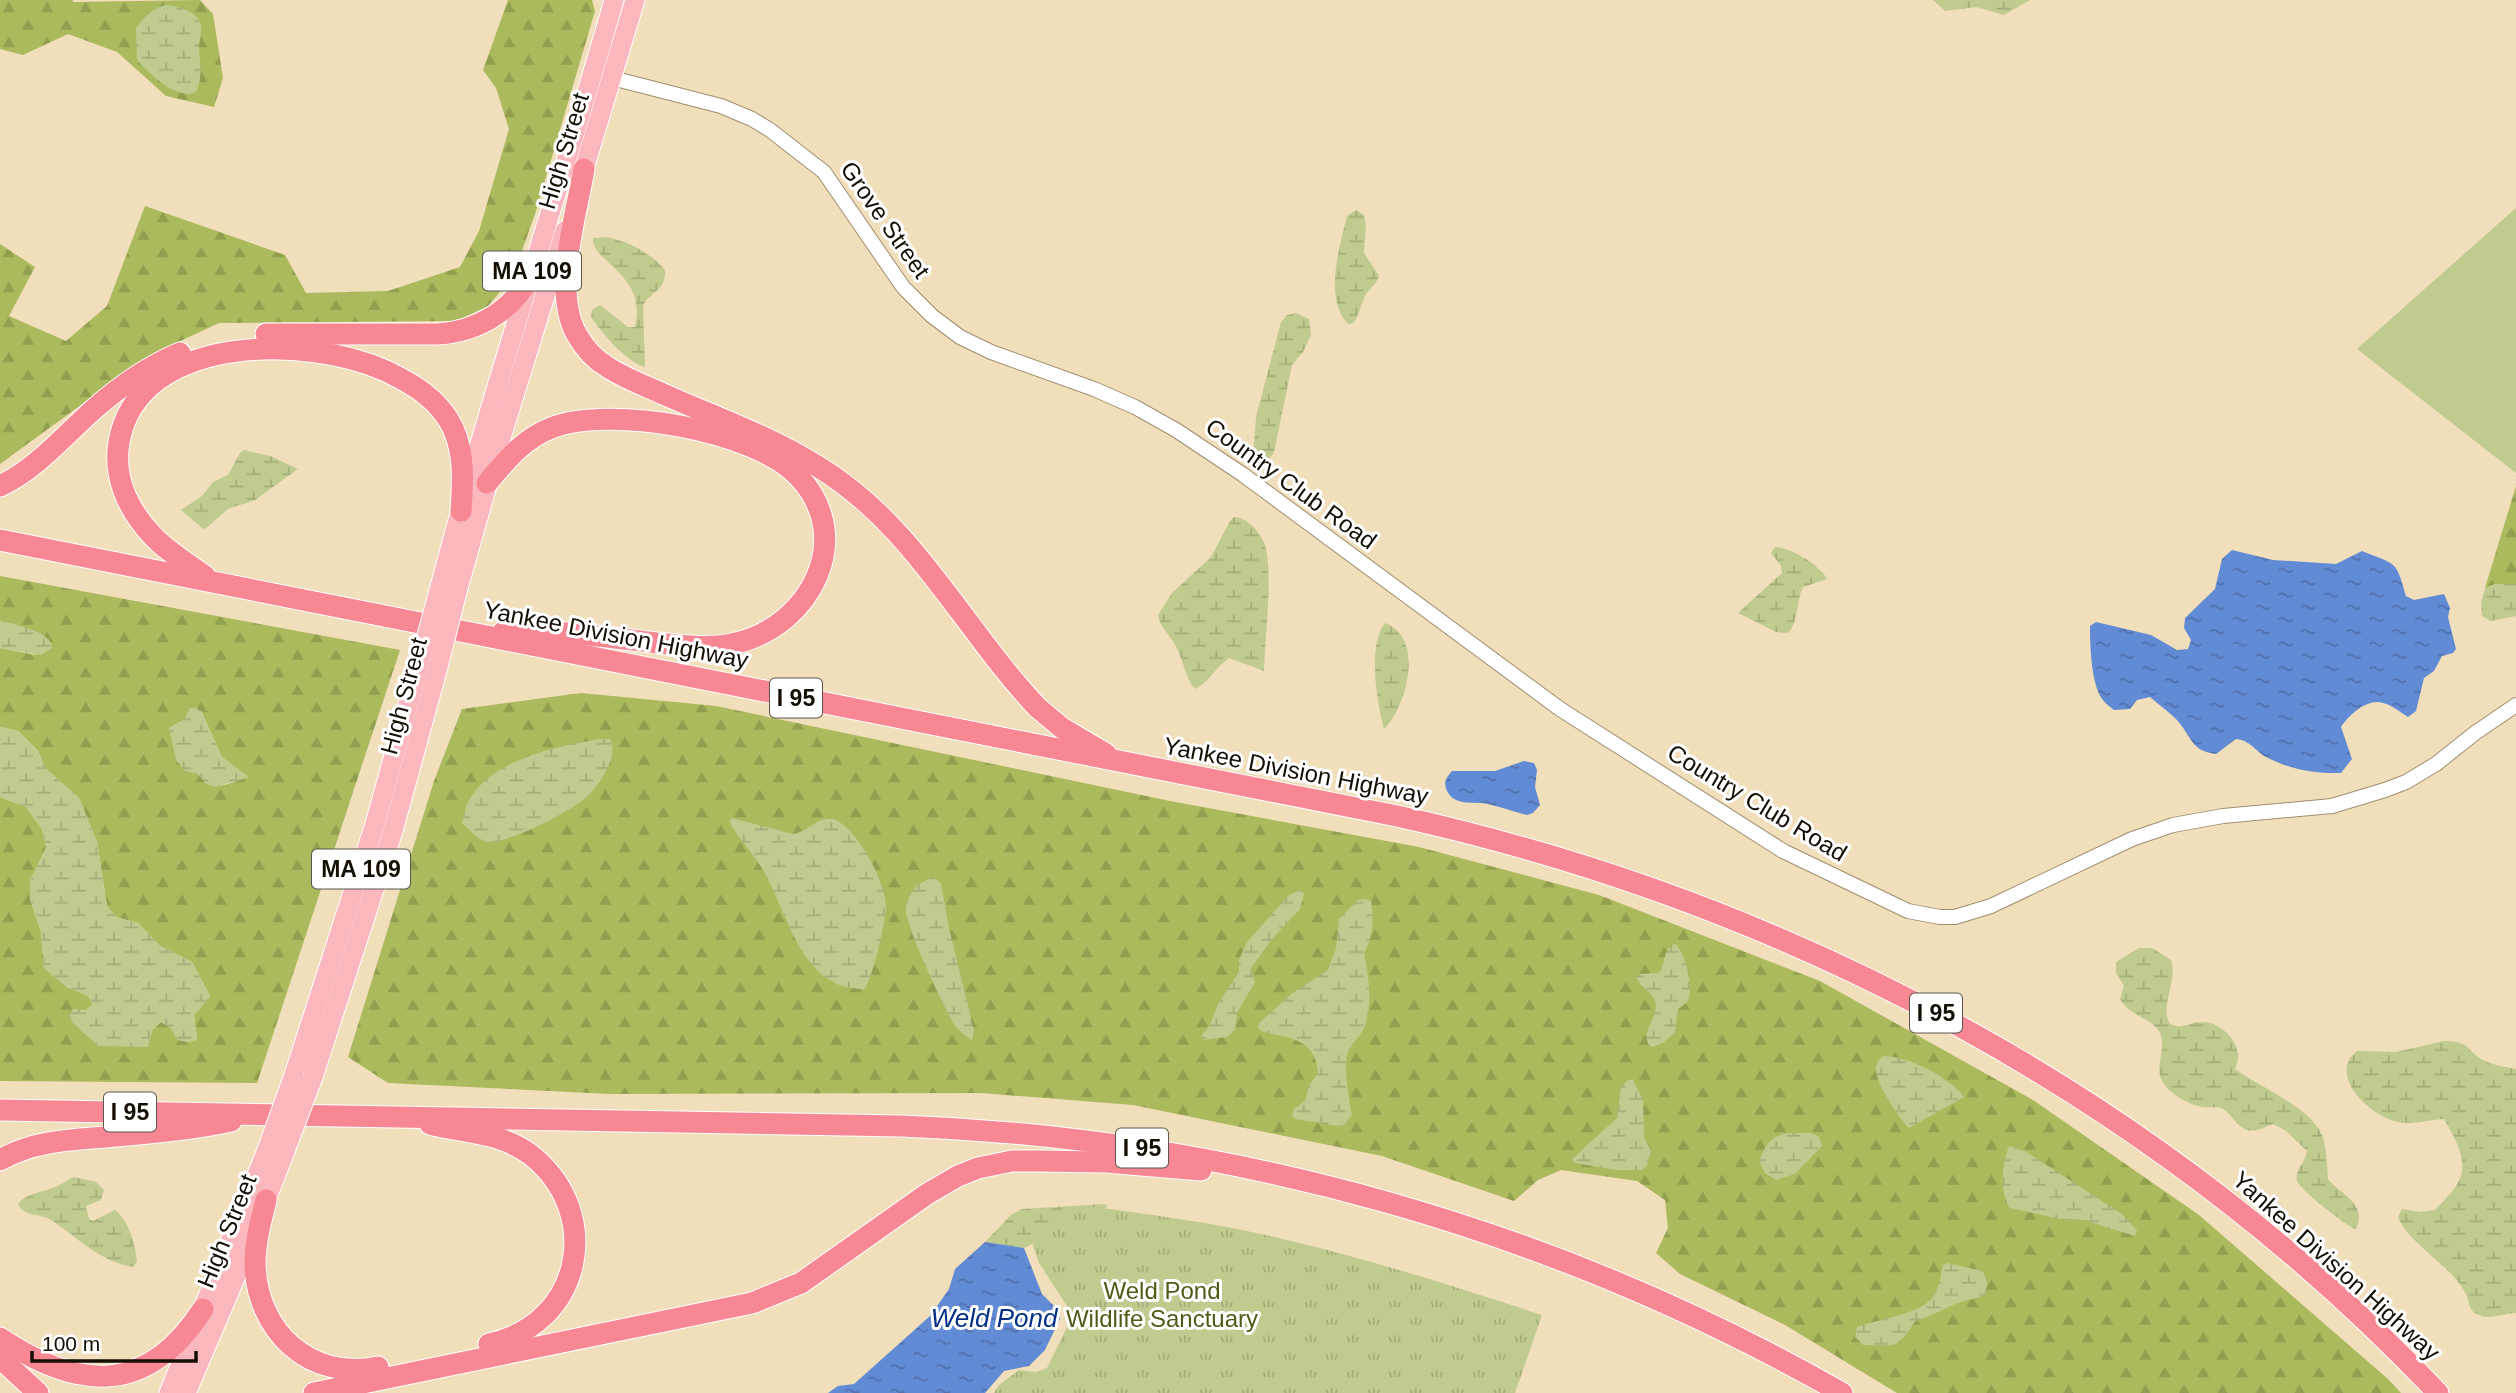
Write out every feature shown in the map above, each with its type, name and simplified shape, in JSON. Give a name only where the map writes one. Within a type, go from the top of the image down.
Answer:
[{"type":"highway","points":[[584,169],[567,264],[566,299],[572,326],[593,356],[622,376],[793,452],[859,495],[908,542],[1038,708],[1062,727],[1119,762]]},
{"type":"highway","points":[[0,485],[21,474],[123,384],[179,353],[213,342],[265,334],[436,334],[464,331],[504,309],[531,275]]},
{"type":"highway","points":[[213,581],[163,546],[143,525],[124,492],[118,460],[122,428],[139,397],[171,372],[201,360],[257,349],[319,351],[366,363],[413,385],[442,411],[458,442],[463,471],[461,511]]},
{"type":"highway","points":[[472,634],[533,630],[698,646],[736,643],[773,628],[796,609],[814,583],[823,551],[822,522],[815,501],[806,486],[790,469],[752,447],[682,427],[612,420],[563,424],[525,443],[487,483]]},
{"type":"highway","name":"Yankee Division Highway","points":[[0,540],[1416,821],[1544,853],[1623,877],[1700,905],[1841,965],[1941,1015],[2081,1098],[2157,1149],[2285,1249],[2362,1318],[2438,1393]]},
{"type":"highway","name":"I 95","points":[[0,1110],[398,1115],[971,1129],[1120,1144],[1259,1169],[1393,1202],[1489,1233],[1639,1291],[1713,1324],[1842,1393]]},
{"type":"highway","points":[[0,1160],[19,1150],[49,1142],[197,1129],[261,1114]]},
{"type":"highway","points":[[266,1200],[255,1262],[263,1304],[285,1340],[318,1363],[340,1369],[372,1368],[508,1339],[533,1326],[547,1315],[558,1301],[572,1268],[572,1224],[557,1185],[531,1155],[507,1140],[461,1132],[398,1115]]},
{"type":"highway","points":[[314,1393],[752,1303],[801,1283],[927,1194],[978,1168],[1012,1161],[1037,1161],[1106,1162],[1194,1170],[1259,1169]]},
{"type":"highway","points":[[0,1338],[69,1377],[96,1384],[115,1383],[135,1378],[161,1364],[188,1334],[203,1309]]},
{"type":"highway","points":[[0,1358],[38,1393]]},
{"type":"main road","name":"High Street","points":[[449,589],[461,511],[614,0]]},
{"type":"main road","name":"High Street","points":[[169,1393],[203,1309],[276,1151],[393,831],[429,664],[449,589],[487,483],[635,0]]},
{"type":"main road","name":"High Street","points":[[186,1393],[266,1200],[276,1151]]},
{"type":"street","name":"Grove Street","points":[[612,78],[721,106],[770,130],[824,172],[842,194],[891,272],[916,302],[960,337],[991,352],[1039,368]]},
{"type":"street","name":"Country Club Road","points":[[1039,368],[1135,407],[1192,439],[1560,709],[1783,850],[1908,911],[1955,917],[1991,906],[2132,839],[2173,825],[2223,816],[2332,806],[2385,790],[2406,782],[2436,764],[2516,705]]},
{"type":"green space","points":[[0,0],[200,0],[213,14],[223,78],[214,107],[166,96],[117,52],[68,34],[23,55],[0,49]]},
{"type":"green space","points":[[508,0],[592,0],[595,11],[536,211],[513,276],[488,306],[456,321],[219,323],[148,356],[0,464],[0,244],[35,267],[9,316],[66,341],[107,306],[145,206],[285,255],[306,293],[388,291],[460,267],[479,231],[509,129],[496,88],[483,70]]},
{"type":"green space","points":[[1933,0],[2030,0],[2004,15],[1976,7],[1945,11]]},
{"type":"green space","points":[[165,5],[187,10],[199,21],[200,76],[196,92],[180,93],[172,89],[137,60],[136,28],[152,11]]},
{"type":"green space","points":[[2516,208],[2516,473],[2357,349]]},
{"type":"green space","points":[[1356,210],[1364,215],[1366,224],[1364,253],[1379,276],[1365,296],[1355,320],[1348,324],[1340,313],[1336,300],[1335,272],[1347,216]]},
{"type":"green space","points":[[607,237],[639,249],[665,270],[661,287],[643,306],[645,367],[622,353],[591,317],[592,310],[600,305],[628,327],[635,327],[637,309],[634,294],[627,282],[595,247],[593,238]]},
{"type":"green space","points":[[1296,313],[1309,319],[1311,335],[1303,352],[1292,365],[1274,452],[1267,462],[1259,460],[1251,453],[1256,417],[1281,322],[1287,315]]},
{"type":"green space","points":[[244,450],[270,456],[298,469],[255,500],[228,509],[205,529],[202,528],[181,510],[202,496],[213,482],[228,475]]},
{"type":"green space","points":[[2516,486],[2516,584],[2495,584],[2485,588]]},
{"type":"green space","points":[[1234,517],[1253,526],[1265,545],[1268,589],[1264,671],[1229,658],[1195,689],[1158,615],[1172,593],[1211,557]]},
{"type":"green space","points":[[1775,547],[1789,550],[1804,558],[1827,579],[1803,587],[1794,623],[1788,633],[1776,632],[1738,613],[1782,573],[1781,566],[1771,553]]},
{"type":"green space","points":[[0,576],[400,650],[257,1083],[0,1081],[0,797],[26,807],[42,829],[46,848],[30,881],[30,899],[41,932],[44,968],[67,987],[88,996],[93,1004],[86,1010],[153,1029],[161,1022],[171,1028],[178,1040],[188,1042],[197,1039],[194,1015],[210,996],[192,962],[160,946],[138,923],[116,917],[107,906],[97,842],[79,798],[45,768],[38,751],[18,731],[0,727],[0,648],[36,655],[17,625],[0,621]],"holes":[[[201,711],[222,757],[248,777],[224,785],[210,784],[196,772],[169,728]]]},
{"type":"green space","points":[[2495,584],[2516,584],[2516,616],[2491,621],[2482,616],[2481,603],[2485,588]]},
{"type":"green space","points":[[0,621],[40,633],[51,642],[52,648],[41,655],[0,648]]},
{"type":"green space","points":[[1385,623],[1397,631],[1405,643],[1408,673],[1399,705],[1384,729],[1376,690],[1375,659],[1376,645]]},
{"type":"green space","points":[[581,693],[716,706],[1170,801],[1419,847],[1599,895],[1820,981],[2033,1100],[2199,1215],[2401,1393],[1897,1393],[1785,1325],[1680,1274],[1656,1253],[1668,1228],[1665,1200],[1637,1181],[1561,1170],[1538,1180],[1514,1201],[1382,1156],[1133,1105],[981,1093],[611,1094],[388,1083],[348,1057],[434,781],[462,709]]},
{"type":"green space","points":[[190,708],[201,712],[222,757],[249,777],[216,787],[206,784],[198,774],[185,771],[176,760],[169,728],[184,719]]},
{"type":"green space","points":[[0,727],[18,731],[38,751],[45,768],[79,798],[97,842],[107,906],[116,917],[138,923],[160,946],[192,962],[210,996],[194,1015],[197,1040],[178,1040],[171,1028],[161,1022],[153,1029],[148,1047],[98,1046],[73,1023],[70,1016],[73,1009],[86,1010],[93,1003],[88,996],[67,987],[44,968],[41,932],[30,899],[30,881],[46,848],[42,829],[26,807],[0,797]]},
{"type":"green space","points":[[610,739],[610,763],[595,788],[575,806],[537,827],[497,841],[488,842],[481,839],[462,823],[468,802],[478,787],[508,765],[544,751]]},
{"type":"green space","points":[[732,818],[793,834],[828,818],[842,824],[860,843],[881,882],[886,905],[875,962],[864,989],[843,986],[825,977],[811,964],[790,928],[764,872],[732,827]]},
{"type":"green space","points":[[934,878],[941,883],[974,1030],[972,1041],[958,1029],[951,1018],[926,967],[907,917],[906,908],[912,892],[923,882]]},
{"type":"green space","points":[[1300,890],[1304,894],[1300,909],[1273,938],[1251,968],[1255,982],[1237,1013],[1235,1030],[1227,1037],[1203,1040],[1202,1035],[1210,1025],[1218,1004],[1239,972],[1239,960],[1247,942],[1289,895]]},
{"type":"green space","points":[[1358,900],[1371,901],[1372,915],[1371,935],[1364,953],[1369,1000],[1364,1028],[1350,1048],[1346,1062],[1352,1115],[1344,1125],[1338,1126],[1295,1119],[1292,1116],[1294,1109],[1305,1101],[1309,1085],[1318,1073],[1316,1061],[1306,1046],[1290,1038],[1261,1031],[1259,1023],[1291,994],[1328,970],[1336,948],[1339,919]]},
{"type":"green space","points":[[1675,944],[1685,962],[1689,997],[1678,1009],[1675,1032],[1663,1043],[1652,1047],[1647,1035],[1655,1011],[1655,1001],[1636,977],[1640,974],[1659,973],[1666,953]]},
{"type":"green space","points":[[2139,948],[2152,948],[2171,960],[2173,969],[2166,1010],[2170,1024],[2183,1026],[2197,1022],[2221,1028],[2236,1045],[2238,1058],[2235,1069],[2296,1107],[2316,1125],[2325,1146],[2328,1179],[2356,1206],[2359,1213],[2356,1229],[2325,1208],[2297,1181],[2297,1173],[2307,1151],[2285,1130],[2273,1124],[2257,1130],[2247,1130],[2223,1109],[2191,1104],[2165,1086],[2159,1070],[2162,1045],[2160,1033],[2152,1024],[2129,1010],[2120,999],[2124,986],[2116,973],[2116,962]]},
{"type":"green space","points":[[2444,1041],[2459,1043],[2495,1065],[2516,1069],[2516,1313],[2487,1317],[2473,1311],[2458,1282],[2415,1241],[2398,1217],[2402,1209],[2420,1212],[2435,1210],[2458,1182],[2462,1170],[2461,1155],[2444,1119],[2413,1123],[2394,1121],[2363,1102],[2349,1082],[2349,1061],[2357,1051],[2396,1052]]},
{"type":"green space","points":[[1883,1056],[1904,1060],[1927,1069],[1949,1082],[1964,1097],[1909,1128],[1893,1108],[1878,1080],[1876,1066]]},
{"type":"green space","points":[[1628,1080],[1633,1080],[1643,1100],[1644,1137],[1651,1151],[1647,1165],[1642,1170],[1616,1170],[1575,1163],[1572,1159],[1617,1118],[1621,1087]]},
{"type":"green space","points":[[1787,1133],[1811,1133],[1819,1137],[1822,1146],[1795,1174],[1776,1180],[1765,1173],[1759,1162],[1768,1143]]},
{"type":"green space","points":[[2009,1146],[2025,1151],[2122,1214],[2137,1230],[2135,1236],[2083,1220],[2060,1219],[2010,1208],[2004,1194],[2003,1178]]},
{"type":"green space","points":[[74,1177],[96,1182],[104,1190],[101,1200],[86,1206],[89,1219],[93,1221],[115,1210],[131,1234],[137,1262],[133,1267],[109,1260],[51,1220],[28,1213],[18,1204],[32,1194],[54,1188]]},
{"type":"green space","points":[[1104,1204],[1107,1206],[1095,1222],[1024,1248],[985,1242],[1011,1215],[1022,1209]]},
{"type":"green space","name":"Weld Pond Wildlife Sanctuary","points":[[1086,1206],[1266,1235],[1386,1266],[1542,1315],[1515,1393],[994,1393],[999,1385],[1019,1370],[1036,1372],[1047,1368],[1073,1315],[1039,1263],[1033,1246],[1037,1237],[1040,1238],[1064,1207]]},
{"type":"green space","points":[[1947,1263],[1983,1271],[1987,1282],[1986,1294],[1915,1321],[1904,1337],[1895,1344],[1863,1345],[1855,1337],[1857,1327],[1908,1312],[1927,1303],[1935,1294],[1943,1265]]},
{"type":"water","points":[[2232,550],[2273,560],[2336,564],[2362,551],[2388,562],[2397,569],[2406,596],[2414,600],[2444,594],[2450,608],[2448,617],[2456,649],[2453,653],[2442,656],[2434,671],[2424,678],[2416,711],[2408,717],[2390,705],[2377,702],[2365,705],[2349,717],[2341,727],[2352,759],[2341,773],[2321,773],[2282,764],[2264,756],[2248,743],[2236,739],[2216,754],[2201,750],[2176,719],[2150,697],[2137,700],[2130,709],[2114,710],[2098,692],[2092,664],[2090,626],[2096,622],[2151,635],[2177,650],[2188,649],[2191,640],[2184,628],[2185,618],[2215,589],[2222,559]]},
{"type":"water","points":[[1524,761],[1534,763],[1537,770],[1535,787],[1540,805],[1533,813],[1527,815],[1488,804],[1460,801],[1450,796],[1447,791],[1446,780],[1452,771],[1495,771]]},
{"type":"water","name":"Weld Pond","points":[[985,1242],[1024,1248],[1042,1294],[1059,1311],[1060,1319],[1045,1350],[1029,1366],[1004,1371],[985,1393],[828,1393],[838,1386],[854,1384],[930,1316],[949,1289],[955,1269]]}]
